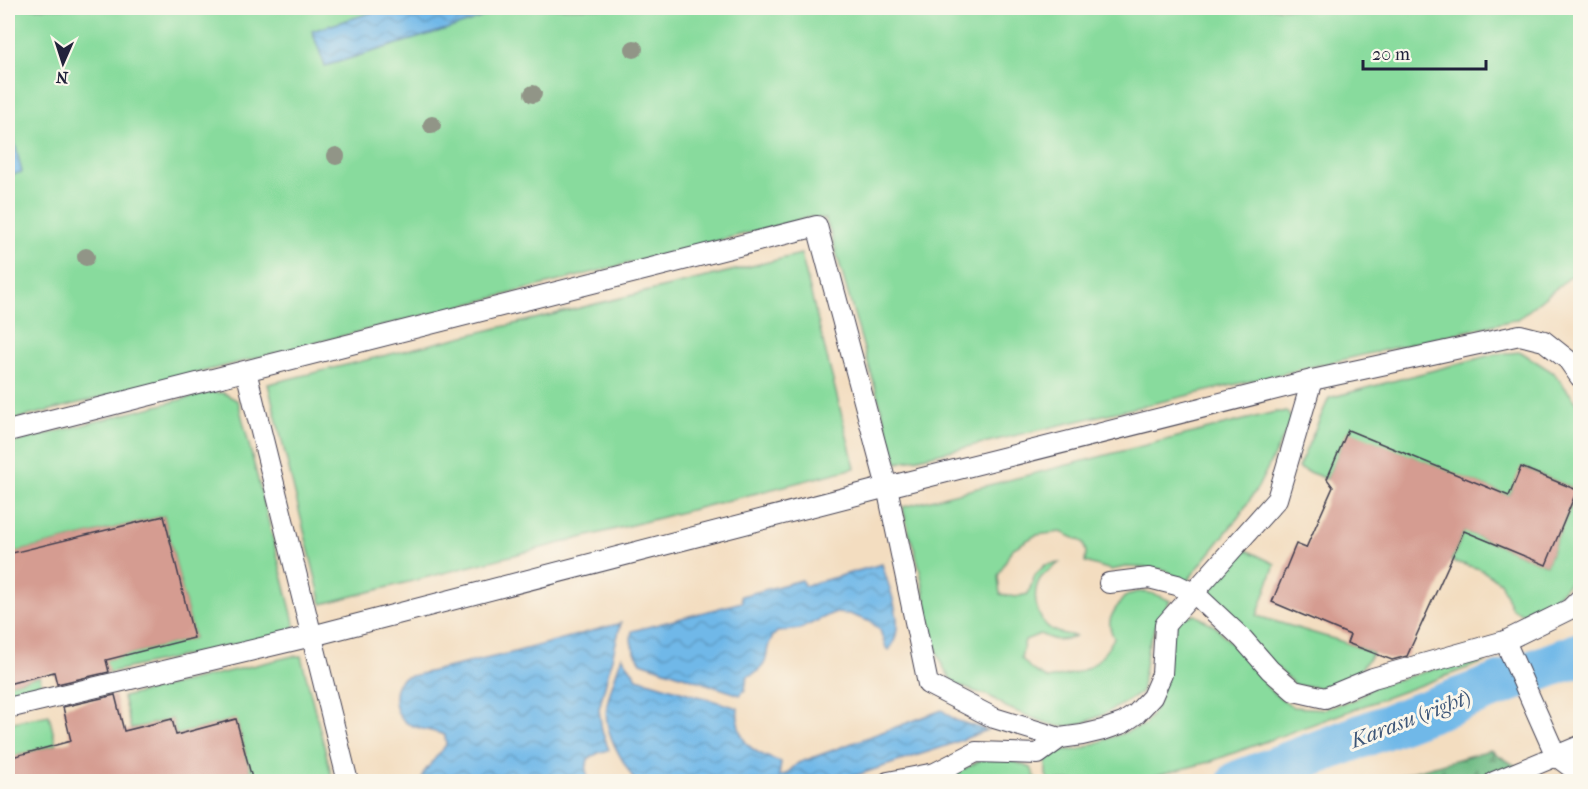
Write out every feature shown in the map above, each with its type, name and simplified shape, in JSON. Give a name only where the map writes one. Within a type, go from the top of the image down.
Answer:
[{"type":"lane","points":[[8,431],[817,226],[887,487],[928,684],[994,718],[1060,738],[1082,735],[1123,723],[1136,714],[1152,697],[1162,674],[1165,625],[1195,594],[1277,499],[1312,380]]},
{"type":"lane","points":[[8,708],[312,636],[1312,380],[1520,334],[1544,341],[1568,360],[1581,376]]},
{"type":"lane","points":[[246,371],[348,782]]},
{"type":"lane","points":[[1110,583],[1149,578],[1177,585],[1195,594],[1244,639],[1270,670],[1294,691],[1325,698],[1373,678],[1505,641],[1570,609],[1581,599]]},
{"type":"lane","points":[[1505,641],[1555,755],[1581,774]]},
{"type":"lane","points":[[888,782],[935,773],[976,752],[1038,754],[1060,738]]},
{"type":"lane","points":[[1494,782],[1581,746]]},
{"type":"green space","points":[[8,8],[1580,8],[1580,269],[1518,319],[897,463],[830,231],[825,219],[811,217],[8,421]]},
{"type":"green space","points":[[801,254],[855,468],[322,604],[268,384]]},
{"type":"green space","points":[[1521,352],[1554,373],[1580,407],[1580,563],[1571,581],[1545,609],[1528,616],[1512,609],[1500,582],[1480,569],[1451,561],[1464,531],[1546,565],[1577,490],[1522,467],[1509,496],[1348,431],[1327,479],[1298,468],[1329,398],[1495,354]]},
{"type":"green space","points":[[211,392],[224,393],[238,401],[295,626],[287,633],[102,674],[97,662],[194,638],[164,516],[8,554],[8,444]]},
{"type":"green space","points":[[1275,412],[1287,412],[1292,420],[1258,487],[1240,515],[1185,584],[1166,570],[1126,567],[1111,570],[1085,562],[1086,552],[1083,542],[1061,532],[1036,535],[1012,549],[998,576],[1000,594],[1015,597],[1028,594],[1035,575],[1045,565],[1059,563],[1040,579],[1036,592],[1037,606],[1042,620],[1052,630],[1075,636],[1058,640],[1040,634],[1025,640],[1021,658],[1032,670],[1048,679],[1079,672],[1094,664],[1101,657],[1114,638],[1110,626],[1111,616],[1125,597],[1142,592],[1170,601],[1158,621],[1148,646],[1141,693],[1089,721],[1058,726],[1006,707],[991,697],[958,685],[950,678],[938,654],[903,507]]},
{"type":"green space","points":[[1242,548],[1275,564],[1257,616],[1373,653],[1352,680],[1326,688],[1295,685],[1212,605],[1209,593]]},
{"type":"green space","points":[[1195,615],[1215,626],[1247,660],[1270,690],[1293,707],[1324,709],[1356,699],[1372,687],[1476,657],[1484,662],[1209,762],[1135,781],[1049,781],[1046,775],[1046,757],[1055,750],[1078,750],[1145,725],[1159,702],[1169,638],[1180,618]]},
{"type":"green space","points":[[301,656],[333,781],[253,781],[236,719],[176,735],[172,719],[131,729],[123,697]]},
{"type":"green space","points":[[39,676],[43,687],[8,696],[8,684]]},
{"type":"green space","points":[[49,715],[56,745],[18,755],[21,766],[8,770],[8,723]]},
{"type":"green space","points":[[1490,750],[1540,781],[1377,782]]},
{"type":"green space","points":[[983,759],[1011,760],[1031,768],[1037,781],[939,782]]},
{"type":"water","points":[[386,8],[503,8],[470,22],[325,66],[312,31]]},
{"type":"water","points":[[11,128],[22,172],[8,176],[8,129]]},
{"type":"water","points":[[882,564],[897,619],[897,630],[889,650],[886,648],[880,630],[871,622],[849,614],[833,613],[800,629],[777,632],[772,637],[763,665],[757,672],[747,677],[745,690],[740,695],[641,662],[633,647],[632,631],[742,602],[741,596],[802,580],[804,586]]},
{"type":"water","points":[[621,623],[599,709],[602,731],[609,750],[588,759],[586,771],[589,781],[421,781],[424,772],[446,745],[445,735],[412,726],[400,717],[395,693],[397,685],[403,678],[511,653]]},
{"type":"water","points":[[622,656],[637,678],[738,708],[739,730],[743,738],[754,750],[781,762],[779,776],[786,774],[798,763],[942,710],[955,720],[987,730],[839,781],[635,781],[614,745],[607,725],[607,705]]},
{"type":"building","points":[[1348,430],[1509,496],[1521,467],[1577,490],[1546,565],[1464,531],[1407,656],[1392,660],[1347,643],[1350,635],[1272,602],[1296,544],[1306,548],[1333,487],[1327,479]]},
{"type":"building","points":[[164,516],[194,638],[106,660],[109,672],[57,684],[54,672],[8,684],[8,554]]},
{"type":"building","points":[[115,695],[124,731],[172,719],[176,735],[236,719],[253,782],[8,782],[8,758],[71,741],[63,707]]},
{"type":"waterway","name":"Karasu (right)","points":[[1239,782],[1580,654]]}]
